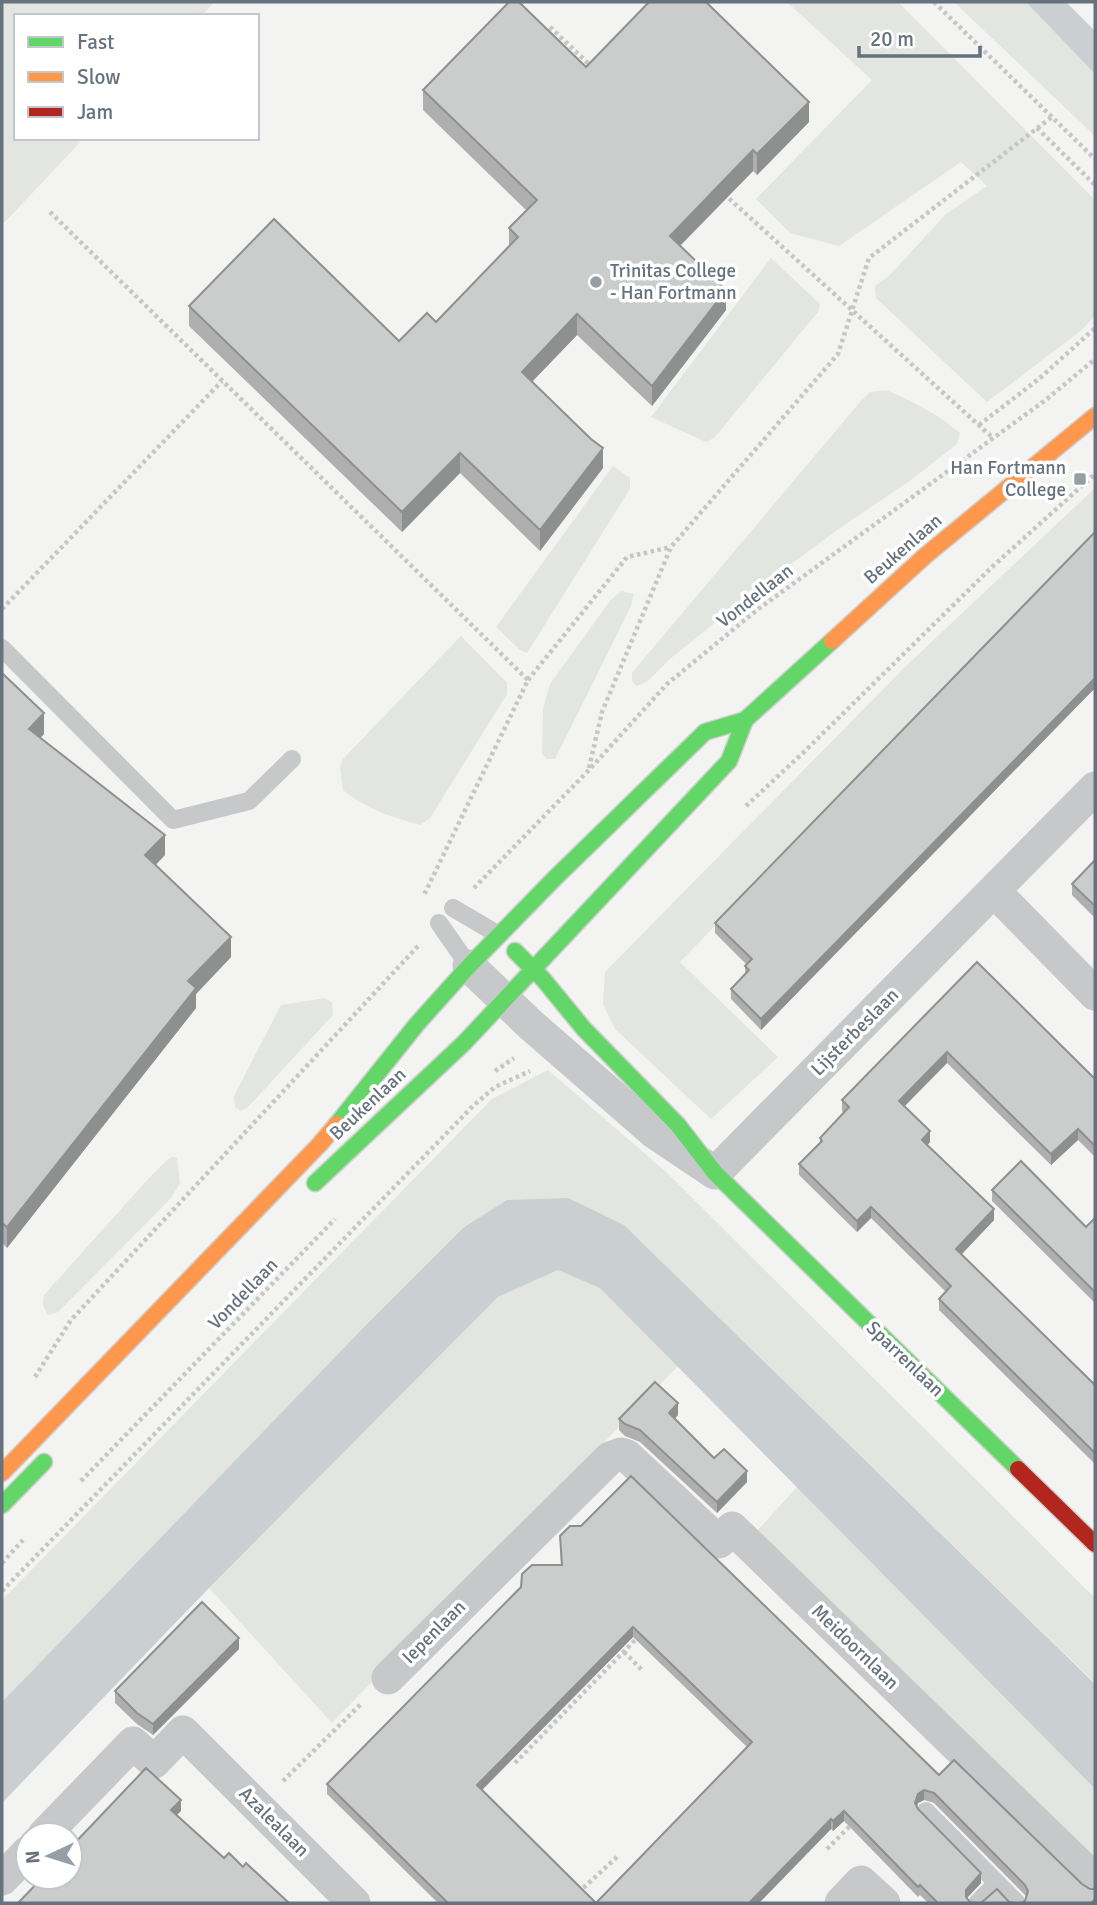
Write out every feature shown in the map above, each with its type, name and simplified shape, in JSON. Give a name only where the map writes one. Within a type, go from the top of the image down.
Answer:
[{"type":"street","name":"Beukenlaan","points":[[2,1473],[320,1144],[417,1024],[469,966],[705,732],[745,720],[925,556],[1095,416]]},
{"type":"street","name":"Beukenlaan","points":[[299,1199],[464,1043],[729,761],[745,720]]},
{"type":"street","name":"Lijsterbeslaan","points":[[715,1173],[1095,788]]},
{"type":"street","points":[[994,891],[1095,995]]},
{"type":"street","name":"Sparrenlaan","points":[[499,935],[533,969],[584,1029],[678,1125],[715,1173],[1095,1545]]},
{"type":"street","name":"Sparrenlaan","points":[[469,966],[503,1000],[654,1132],[715,1173]]},
{"type":"street","points":[[2,1505],[59,1446]]},
{"type":"street","name":"Meidoornlaan","points":[[610,1458],[621,1454],[632,1458],[719,1542],[732,1528],[1095,1880]]},
{"type":"street","name":"Iepenlaan","points":[[388,1678],[610,1458]]},
{"type":"street","name":"Azalealaan","points":[[58,1821],[133,1743],[154,1762],[183,1732],[354,1903]]},
{"type":"street","points":[[2,1880],[14,1867]]},
{"type":"lane","points":[[2,648],[173,820],[249,801],[292,759]]},
{"type":"lane","points":[[453,908],[499,935]]},
{"type":"lane","points":[[439,923],[469,966]]},
{"type":"lane","points":[[926,1811],[1017,1903]]},
{"type":"lane","points":[[977,1903],[997,1883]]},
{"type":"path","points":[[934,2],[1095,159]]},
{"type":"path","points":[[550,27],[600,75]]},
{"type":"path","points":[[589,770],[602,712],[671,547],[838,354],[869,258],[1053,116]]},
{"type":"path","points":[[1037,128],[1095,185]]},
{"type":"path","points":[[718,188],[993,438]]},
{"type":"path","points":[[50,212],[528,680]]},
{"type":"path","points":[[979,425],[1040,378],[1095,328]]},
{"type":"path","name":"Vondellaan","points":[[467,895],[589,770],[667,684],[757,610],[1047,399],[1095,359]]},
{"type":"path","points":[[2,609],[222,381]]},
{"type":"path","points":[[737,814],[992,567],[1095,474]]},
{"type":"path","points":[[421,902],[528,680],[627,557],[671,547]]},
{"type":"path","points":[[34,1378],[71,1320],[424,939]]},
{"type":"path","points":[[488,1076],[516,1057]]},
{"type":"path","points":[[2,1591],[473,1106],[495,1087],[532,1070]]},
{"type":"path","name":"Vondellaan","points":[[79,1483],[340,1214]]},
{"type":"path","points":[[2,1563],[31,1533]]},
{"type":"path","points":[[515,1763],[643,1632]]},
{"type":"path","points":[[624,1651],[643,1671]]},
{"type":"path","name":"Iepenlaan","points":[[258,1806],[388,1678]]},
{"type":"path","points":[[827,1849],[856,1820]]},
{"type":"path","points":[[571,1881],[580,1891],[617,1857]]},
{"type":"shaded area","points":[[2,2],[214,2],[203,14],[14,14],[14,140],[82,140],[2,225]]},
{"type":"shaded area","points":[[787,2],[898,2],[1095,200],[1095,315],[1083,329],[987,402],[876,298],[875,286],[889,276],[946,214],[987,186],[961,162],[839,246],[790,233],[756,199],[872,80]]},
{"type":"shaded area","points":[[954,2],[1026,2],[1095,74],[1095,136]]},
{"type":"shaded area","points":[[1026,2],[1066,2],[1095,31],[1095,74]]},
{"type":"shaded area","points":[[771,258],[820,304],[818,312],[714,438],[706,442],[651,417]]},
{"type":"shaded area","points":[[886,390],[925,408],[952,426],[960,433],[957,444],[911,480],[753,592],[671,658],[648,681],[637,686],[632,681],[632,673],[860,402],[870,392]]},
{"type":"shaded area","points":[[613,466],[630,478],[630,489],[527,653],[520,650],[496,627]]},
{"type":"shaded area","points":[[1095,488],[1095,532],[680,962],[778,1057],[711,1119],[615,1029],[603,1004],[605,972],[905,667]]},
{"type":"shaded area","points":[[621,591],[634,594],[631,606],[555,759],[547,759],[542,754],[543,709],[550,684],[610,601]]},
{"type":"shaded area","points":[[461,636],[507,683],[507,694],[430,818],[420,825],[380,812],[352,797],[343,790],[340,767],[343,759]]},
{"type":"shaded area","points":[[325,998],[332,1002],[333,1015],[247,1108],[240,1111],[235,1107],[234,1096],[281,1005]]},
{"type":"shaded area","points":[[548,1070],[665,1171],[1095,1598],[1095,1683],[624,1225],[463,1228],[2,1702],[2,1600],[492,1099]]},
{"type":"shaded area","points":[[172,1157],[177,1158],[180,1183],[171,1198],[58,1312],[48,1315],[43,1305],[44,1295],[150,1177]]},
{"type":"shaded area","points":[[568,1198],[624,1225],[1095,1684],[1095,1789],[600,1288],[558,1270],[498,1297],[209,1588],[2,1803],[2,1702],[463,1228],[507,1200]]},
{"type":"shaded area","points":[[558,1270],[600,1287],[678,1366],[332,1723],[209,1588],[498,1297]]},
{"type":"shaded area","points":[[797,1487],[1095,1789],[1095,1884],[746,1543]]},
{"type":"building","name":"Trinitas College - Han Fortmann","points":[[509,2],[519,2],[586,67],[649,2],[706,2],[809,102],[757,154],[753,150],[670,236],[726,290],[652,386],[577,314],[522,372],[603,448],[540,530],[460,453],[402,512],[189,306],[274,219],[399,341],[427,313],[436,322],[518,237],[509,228],[537,200],[423,90]]},
{"type":"building","points":[[1095,532],[1095,678],[761,1019],[731,989],[749,970],[745,966],[752,959],[715,923]]},
{"type":"building","points":[[2,673],[44,713],[29,729],[165,835],[145,855],[231,937],[188,981],[196,988],[7,1227],[2,1223]]},
{"type":"building","points":[[1095,860],[1095,906],[1072,884]]},
{"type":"building","points":[[977,962],[1095,1079],[1095,1146],[1078,1129],[1051,1154],[947,1052],[899,1101],[930,1131],[922,1140],[994,1209],[956,1249],[1095,1385],[1095,1453],[939,1299],[951,1286],[871,1207],[857,1221],[799,1164],[822,1141],[820,1138],[849,1107],[842,1100]]},
{"type":"building","points":[[1021,1161],[1086,1227],[1095,1218],[1095,1292],[992,1190]]},
{"type":"building","points":[[655,1382],[678,1403],[669,1413],[714,1458],[724,1449],[747,1471],[717,1502],[640,1430],[619,1419]]},
{"type":"building","points":[[631,1476],[939,1775],[954,1760],[1082,1884],[1095,1889],[1095,1899],[1091,1903],[1021,1903],[1025,1901],[1028,1891],[1025,1885],[934,1793],[924,1790],[918,1794],[915,1803],[918,1809],[981,1873],[966,1890],[966,1897],[970,1902],[978,1903],[938,1903],[920,1885],[918,1887],[844,1811],[833,1821],[831,1819],[749,1903],[596,1903],[448,1903],[327,1784],[521,1587],[522,1574],[532,1565],[562,1565],[560,1536],[570,1526],[581,1526]],"holes":[[[633,1627],[752,1742],[596,1903],[477,1785]]]},
{"type":"building","points":[[202,1602],[239,1638],[153,1724],[137,1713],[115,1691]]},
{"type":"building","points":[[146,1768],[181,1800],[171,1810],[224,1858],[229,1853],[243,1867],[246,1863],[289,1903],[18,1903],[30,1891],[84,1891],[84,1833]]},
{"type":"building","points":[[997,1889],[1009,1902],[1016,1903],[981,1903]]},
{"type":"traffic: fast","points":[[337,1124],[417,1024],[555,878],[705,732],[745,720],[832,641]]},
{"type":"traffic: fast","points":[[315,1183],[464,1043],[729,761],[745,720]]},
{"type":"traffic: fast","points":[[515,951],[543,979],[584,1029],[678,1125],[715,1173],[1018,1469]]},
{"type":"traffic: fast","points":[[2,1505],[44,1462]]},
{"type":"traffic: slow","points":[[832,641],[925,556],[1095,416]]},
{"type":"traffic: slow","points":[[2,1473],[337,1124]]},
{"type":"traffic: jam","points":[[1018,1469],[1095,1544]]},
{"type":"place","name":"Trinitas College - Han Fortmann","points":[[596,282]]},
{"type":"place","name":"Han Fortmann College","points":[[1080,479]]}]
